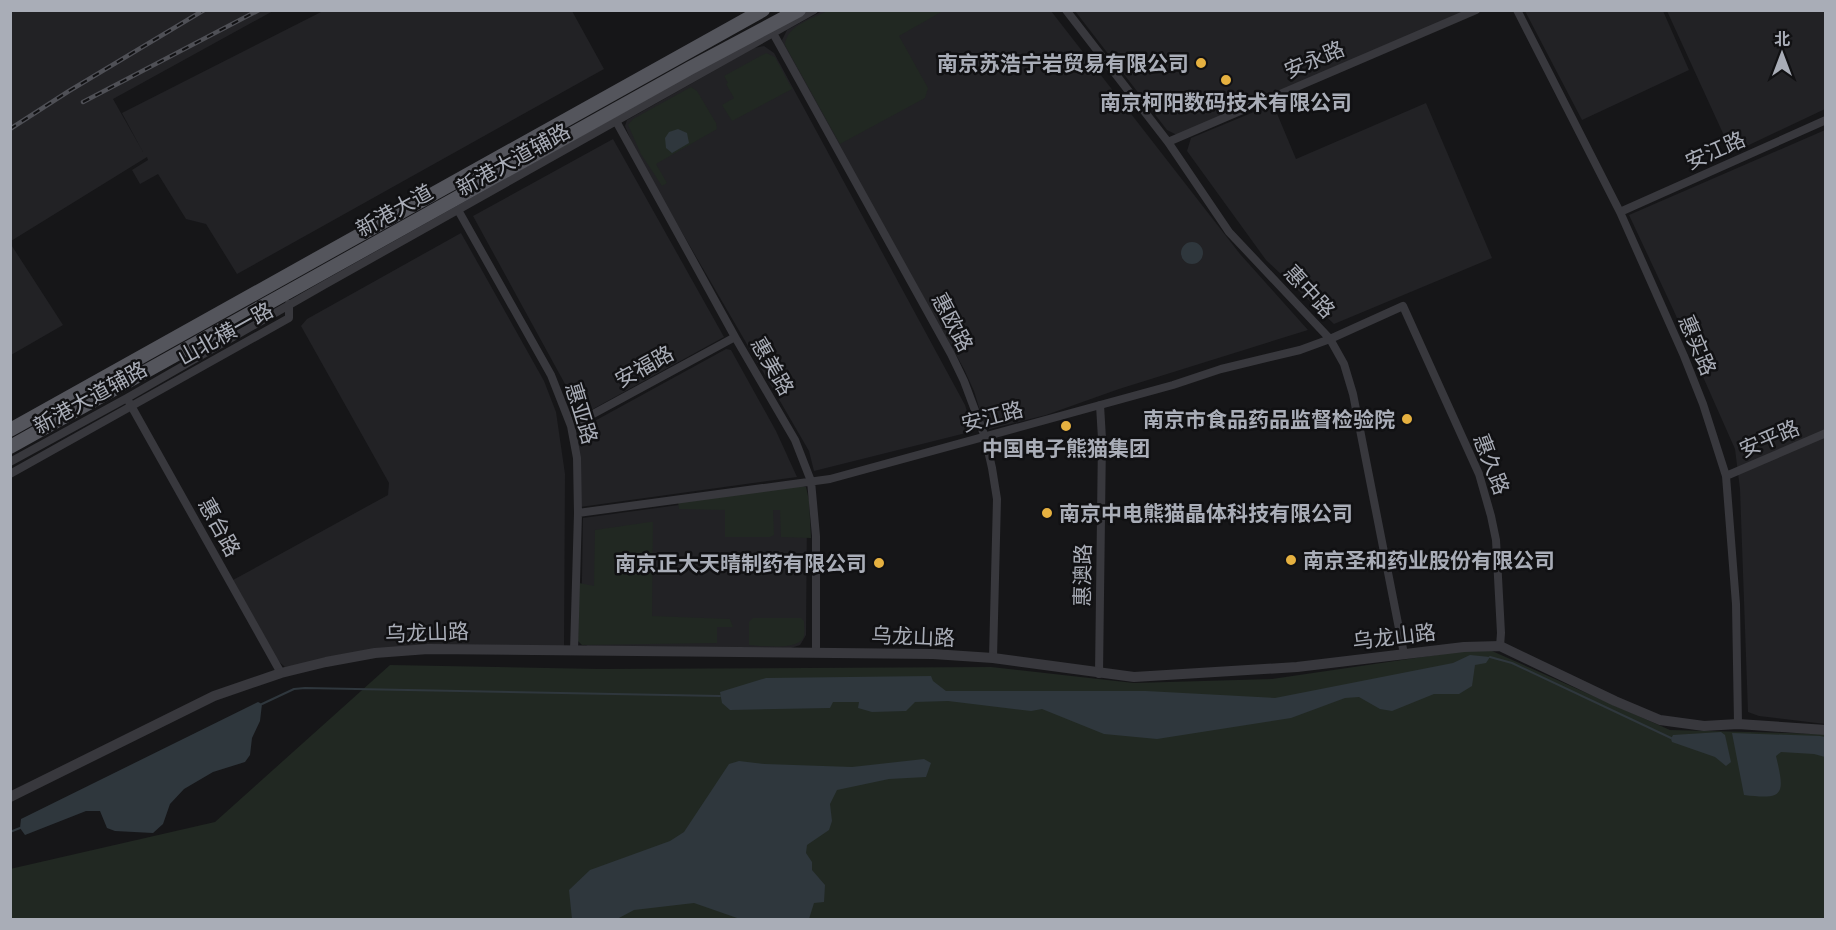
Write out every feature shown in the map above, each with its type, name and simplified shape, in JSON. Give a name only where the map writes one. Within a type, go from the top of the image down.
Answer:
[{"type":"main road","name":"新港大道","points":[[10,430],[763,10]]},
{"type":"main road","name":"新港大道","points":[[10,447],[690,68],[799,10]]},
{"type":"street","name":"新港大道辅路","points":[[289,304],[814,10]]},
{"type":"street","name":"惠中路","points":[[1066,10],[1168,142],[1229,232],[1330,339],[1344,364],[1353,394],[1404,654]]},
{"type":"street","name":"安永路","points":[[1168,142],[1476,10]]},
{"type":"street","name":"惠实路","points":[[1517,10],[1620,212],[1684,356],[1703,404],[1726,476],[1736,604],[1738,724]]},
{"type":"street","name":"惠欧路","points":[[773,33],[951,354],[985,437],[997,499],[993,658]]},
{"type":"street","name":"安江路","points":[[1620,212],[1826,120]]},
{"type":"street","name":"惠美路","points":[[616,121],[735,337],[795,440],[811,481],[816,536],[816,653]]},
{"type":"street","name":"惠亚路","points":[[458,210],[551,375],[571,426],[578,458],[574,651]]},
{"type":"street","name":"山北横一路","points":[[10,474],[129,402],[289,318],[289,304]]},
{"type":"street","name":"安江路","points":[[578,513],[830,479],[1173,385],[1221,369],[1300,350],[1404,306]]},
{"type":"street","name":"惠久路","points":[[1404,306],[1479,474],[1491,516],[1496,540],[1500,646]]},
{"type":"street","name":"安福路","points":[[571,426],[735,337]]},
{"type":"street","name":"新港大道辅路","points":[[10,462],[129,402]]},
{"type":"street","name":"惠台路","points":[[129,402],[281,673]]},
{"type":"street","name":"惠澳路","points":[[1099,674],[1102,439],[1100,405]]},
{"type":"street","name":"安平路","points":[[1726,476],[1826,433]]},
{"type":"street","name":"乌龙山路","points":[[10,797],[214,696],[281,673],[375,653],[428,649],[933,654],[993,658],[1134,677],[1297,667],[1464,647],[1500,646],[1660,720],[1704,726],[1738,724],[1826,730]]},
{"type":"shaded area","points":[[11,10],[273,11],[113,99],[143,152],[122,113],[323,11],[572,11],[604,69],[237,274],[206,224],[186,219],[158,174],[140,184],[132,170],[148,160],[147,157],[11,241]]},
{"type":"shaded area","points":[[822,11],[1051,11],[1240,254],[1308,330],[1119,389],[1046,415],[986,430],[974,391],[964,369],[783,46],[782,40],[787,30]]},
{"type":"shaded area","points":[[827,11],[943,11],[899,36],[928,88],[925,98],[840,144],[785,45],[786,38],[795,28]]},
{"type":"shaded area","points":[[1075,11],[1468,11],[1177,135],[1167,130]]},
{"type":"shaded area","points":[[1525,11],[1663,11],[1689,70],[1582,120]]},
{"type":"shaded area","points":[[1667,11],[1825,11],[1825,109],[1732,153]]},
{"type":"shaded area","points":[[764,46],[774,53],[965,405],[970,421],[966,433],[814,471],[809,451],[637,155],[625,126],[627,120],[754,48]]},
{"type":"shaded area","points":[[766,53],[775,57],[792,89],[732,121],[722,105],[734,98],[724,76]]},
{"type":"shaded area","points":[[691,87],[697,91],[716,123],[717,129],[656,164],[667,183],[662,186],[641,154],[628,125],[633,119]]},
{"type":"shaded area","points":[[1426,103],[1492,258],[1334,324],[1266,260],[1187,151],[1191,138],[1273,104],[1296,159]]},
{"type":"shaded area","points":[[678,129],[687,133],[689,143],[672,153],[666,148],[665,138],[669,132]]},
{"type":"shaded area","points":[[1825,130],[1825,724],[1759,716],[1748,712],[1740,489],[1735,449],[1629,215]]},
{"type":"shaded area","points":[[613,139],[724,337],[582,415],[473,216]]},
{"type":"shaded area","points":[[461,233],[544,381],[556,412],[565,474],[564,647],[426,646],[285,667],[277,660],[233,580],[388,495],[389,483],[301,326],[307,319]]},
{"type":"shaded area","points":[[1192,242],[1200,245],[1203,253],[1200,261],[1192,264],[1184,261],[1181,253],[1184,245]]},
{"type":"shaded area","points":[[10,243],[63,325],[11,355],[10,355]]},
{"type":"shaded area","points":[[726,349],[731,350],[776,431],[797,477],[580,507],[576,437],[580,429]]},
{"type":"shaded area","points":[[798,485],[806,487],[811,538],[781,537],[780,510],[773,510],[774,535],[770,537],[725,537],[725,510],[679,509],[678,502]]},
{"type":"shaded area","points":[[804,488],[807,512],[806,635],[800,645],[791,648],[587,646],[581,637],[583,518]]},
{"type":"shaded area","points":[[653,522],[652,616],[730,619],[733,627],[717,627],[717,643],[582,645],[578,641],[579,583],[594,586],[595,530]]},
{"type":"shaded area","points":[[753,618],[801,618],[804,621],[804,636],[801,641],[788,646],[749,645],[749,622]]},
{"type":"shaded area","points":[[1463,651],[1492,651],[1670,730],[1825,734],[1825,919],[11,920],[10,869],[215,822],[390,665],[599,669],[991,667],[1134,683],[1272,679]]},
{"type":"shaded area","points":[[1470,655],[1490,657],[1486,663],[1475,665],[1472,686],[1459,694],[1434,694],[1392,711],[1380,709],[1359,697],[1345,698],[1291,718],[1157,739],[1104,734],[1042,709],[1031,711],[948,701],[915,702],[906,711],[872,712],[858,708],[859,702],[833,702],[830,708],[730,710],[722,703],[720,692],[766,678],[931,676],[933,681],[946,691],[1146,691],[1275,698],[1453,663]]},
{"type":"shaded area","points":[[258,702],[262,704],[260,721],[252,738],[250,755],[245,762],[213,772],[184,789],[170,804],[163,824],[153,833],[115,831],[107,828],[100,811],[86,811],[25,835],[20,828],[21,819]]},
{"type":"shaded area","points":[[1721,732],[1725,735],[1731,762],[1726,766],[1715,757],[1672,742],[1671,739],[1673,735]]},
{"type":"shaded area","points":[[1732,733],[1825,737],[1825,757],[1781,752],[1776,756],[1781,779],[1779,792],[1768,796],[1744,795]]},
{"type":"shaded area","points":[[924,759],[931,763],[926,777],[889,779],[837,790],[830,804],[832,821],[829,830],[807,845],[806,853],[812,862],[812,870],[825,885],[824,902],[814,903],[809,919],[740,919],[694,903],[634,910],[617,919],[572,919],[569,890],[590,870],[670,841],[684,832],[729,764],[739,761],[852,767]]},
{"type":"waterway","points":[[1490,657],[1512,663],[1671,738]]},
{"type":"waterway","points":[[262,704],[294,689],[305,688],[720,696]]},
{"type":"waterway","points":[[10,832],[20,828]]},
{"type":"railway","points":[[10,129],[204,10]]},
{"type":"railway","points":[[83,102],[259,10]]},
{"type":"place","name":"南京苏浩宁岩贸易有限公司","points":[[1201,63]]},
{"type":"place","name":"南京柯阳数码技术有限公司","points":[[1226,80]]},
{"type":"place","name":"南京市食品药品监督检验院","points":[[1407,419]]},
{"type":"place","name":"中国电子熊猫集团","points":[[1066,426]]},
{"type":"place","name":"南京中电熊猫晶体科技有限公司","points":[[1047,513]]},
{"type":"place","name":"南京圣和药业股份有限公司","points":[[1291,560]]},
{"type":"place","name":"南京正大天晴制药有限公司","points":[[879,563]]}]
